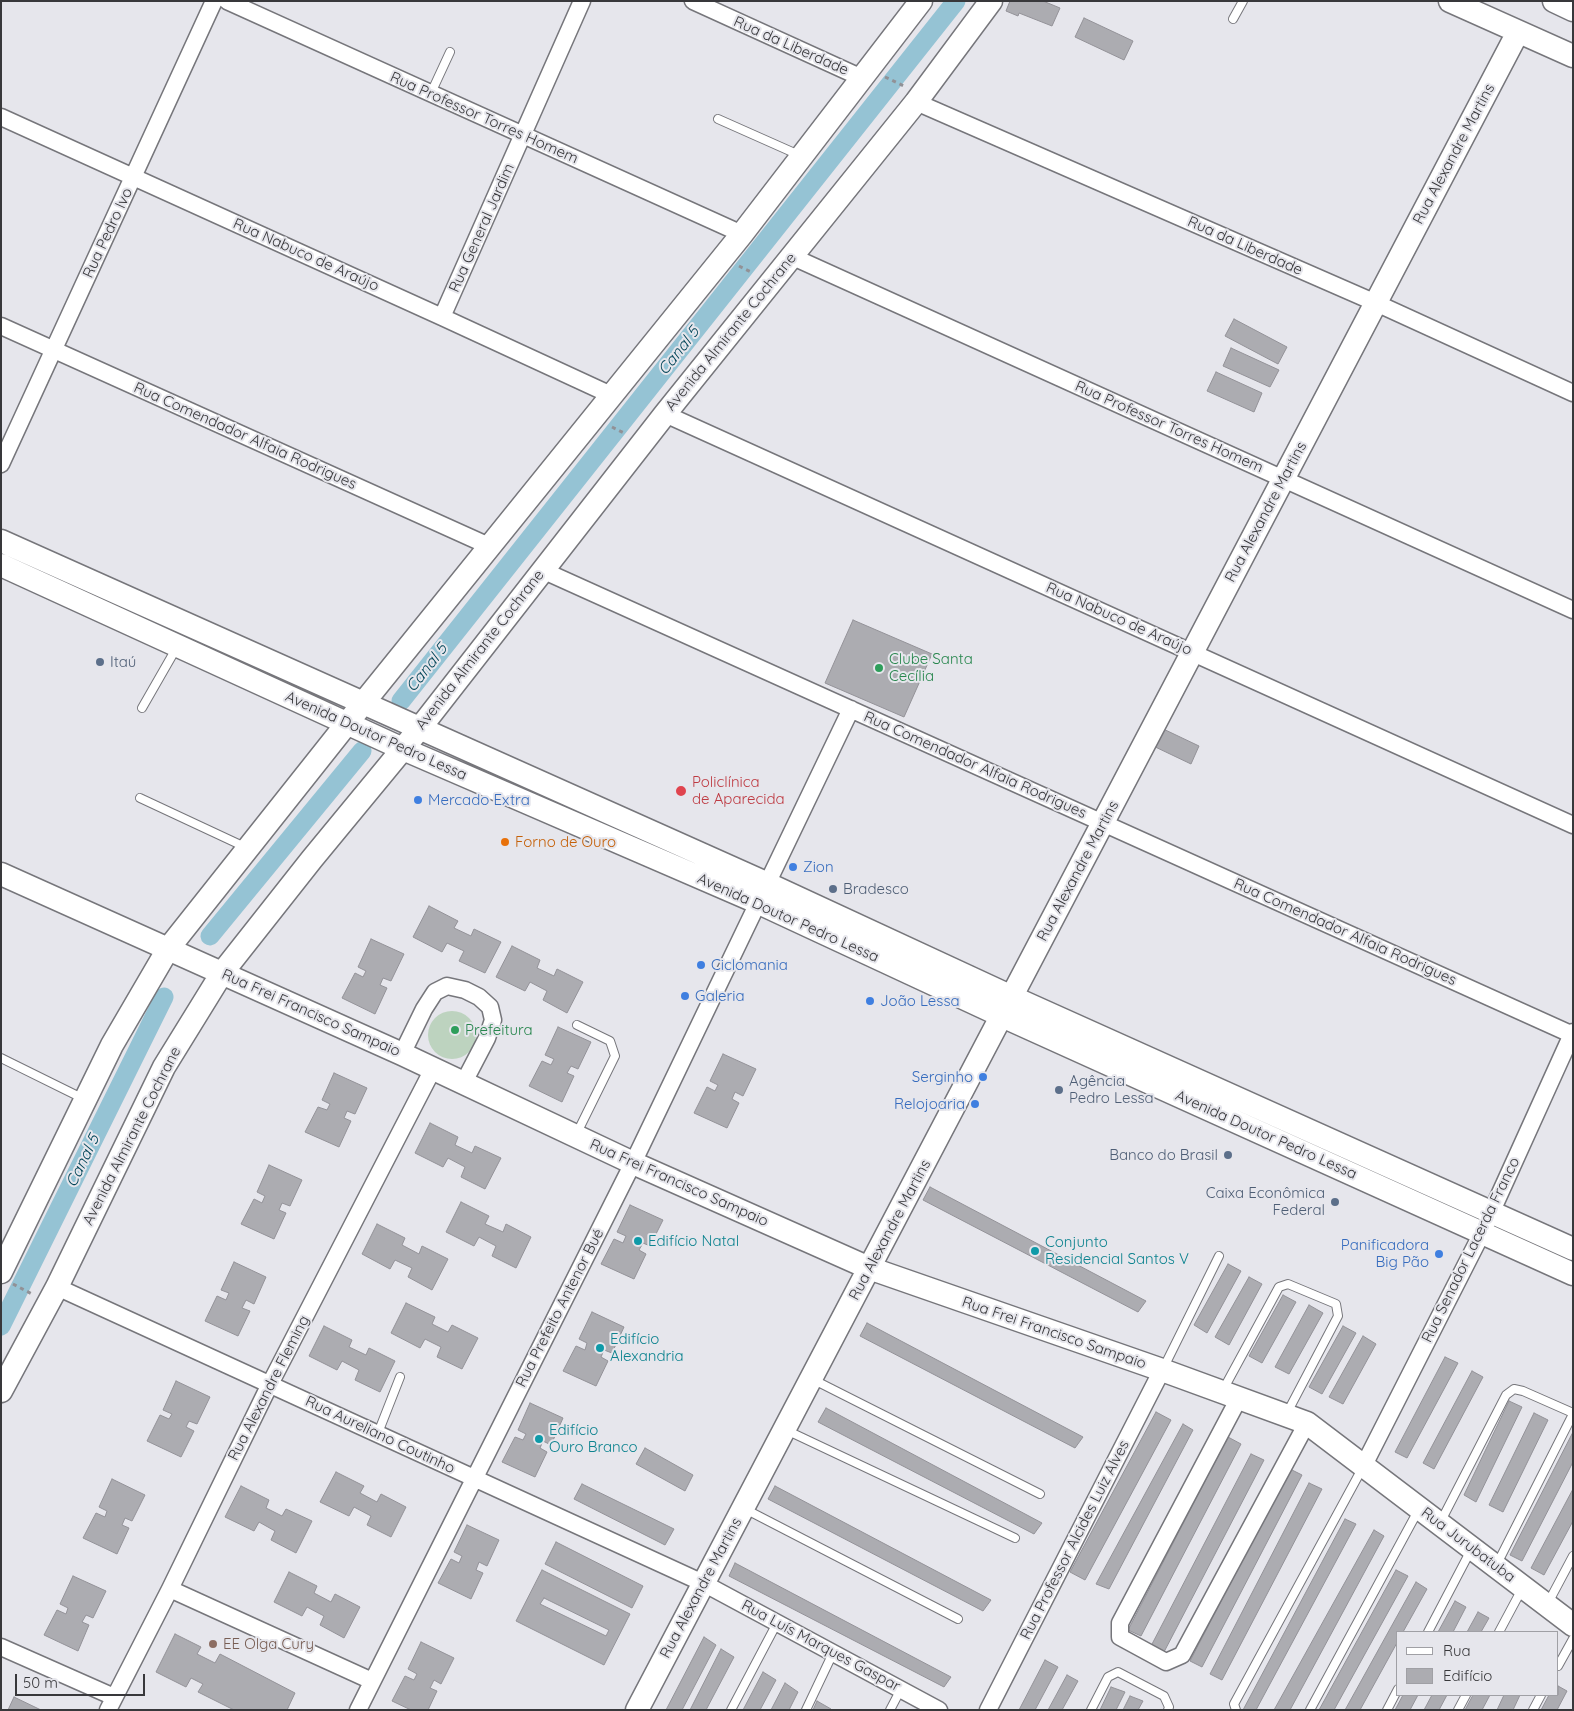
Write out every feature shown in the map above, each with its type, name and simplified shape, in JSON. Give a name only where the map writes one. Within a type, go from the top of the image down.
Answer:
[{"type":"main road","points":[[4,1272],[112,1045],[171,950],[248,848],[347,723],[610,395],[742,234],[802,156],[871,76],[921,1]]},
{"type":"main road","name":"Avenida Almirante Cochrane","points":[[1,1391],[53,1294],[164,1067],[217,970],[420,728],[665,414],[792,257],[913,95],[991,1]]},
{"type":"main road","points":[[1450,1],[1573,56]]},
{"type":"main road","points":[[1554,1],[1573,10]]},
{"type":"main road","name":"Rua Alexandre Martins","points":[[637,1710],[1518,32]]},
{"type":"main road","name":"Avenida Doutor Pedro Lessa","points":[[1,541],[420,728],[763,894],[1007,1006],[1482,1233],[1573,1274]]},
{"type":"main road","name":"Avenida Doutor Pedro Lessa","points":[[1,565],[403,749],[763,894]]},
{"type":"main road","name":"Rua Frei Francisco Sampaio","points":[[1,874],[464,1082],[633,1163],[869,1268],[1297,1419],[1364,1465]]},
{"type":"main road","name":"Avenida Doutor Pedro Lessa","points":[[1007,1006],[1492,1212],[1573,1250]]},
{"type":"main road","name":"Rua Jurubatuba","points":[[1364,1465],[1573,1624]]},
{"type":"street","name":"Rua Pedro Ivo","points":[[1,464],[5,444],[54,350],[214,1]]},
{"type":"street","name":"Rua Professor Torres Homem","points":[[226,1],[742,234]]},
{"type":"street","name":"Rua General Jardim","points":[[442,317],[582,1]]},
{"type":"street","name":"Rua da Liberdade","points":[[693,1],[871,76]]},
{"type":"street","name":"Rua da Liberdade","points":[[913,95],[1573,393]]},
{"type":"street","name":"Rua Nabuco de Araújo","points":[[1,117],[610,395]]},
{"type":"street","name":"Rua Professor Torres Homem","points":[[792,257],[1573,610]]},
{"type":"street","name":"Rua Comendador Alfaia Rodrigues","points":[[1,326],[489,546]]},
{"type":"street","name":"Rua Nabuco de Araújo","points":[[665,414],[1573,825]]},
{"type":"street","name":"Rua Comendador Alfaia Rodrigues","points":[[542,570],[1572,1034]]},
{"type":"street","name":"Rua Prefeito Antenor Bué","points":[[358,1710],[633,1163],[852,709]]},
{"type":"street","points":[[402,1054],[424,1008],[435,992],[447,986],[465,990],[479,997],[490,1007],[493,1020],[487,1038],[464,1082]]},
{"type":"street","name":"Rua Senador Lacerda Franco","points":[[1364,1465],[1482,1233],[1572,1034]]},
{"type":"street","name":"Rua Alexandre Fleming","points":[[111,1703],[170,1589],[270,1384],[433,1069]]},
{"type":"street","name":"Rua Aureliano Coutinho","points":[[53,1294],[270,1384],[703,1583]]},
{"type":"street","name":"Rua Professor Alcides Luiz Alves","points":[[988,1710],[1162,1370]]},
{"type":"street","points":[[1231,1395],[1120,1623],[1120,1637],[1166,1662],[1182,1655],[1297,1419]]},
{"type":"street","name":"Rua Luís Marques Gaspar","points":[[703,1583],[939,1710]]},
{"type":"street","points":[[170,1589],[372,1681]]},
{"type":"street","points":[[1,1647],[111,1703]]},
{"type":"lane","points":[[1233,19],[1243,1]]},
{"type":"lane","points":[[431,94],[450,52]]},
{"type":"lane","points":[[718,119],[802,156]]},
{"type":"lane","points":[[142,708],[178,646]]},
{"type":"lane","points":[[140,798],[248,848]]},
{"type":"lane","points":[[576,1136],[615,1056],[610,1041],[578,1025]]},
{"type":"lane","points":[[1,1058],[85,1100]]},
{"type":"lane","points":[[1162,1370],[1220,1256]]},
{"type":"lane","points":[[1231,1395],[1279,1287],[1288,1284],[1336,1304],[1338,1316],[1297,1419]]},
{"type":"lane","points":[[378,1434],[400,1377]]},
{"type":"lane","points":[[811,1378],[1040,1494]]},
{"type":"lane","points":[[1440,1523],[1506,1395],[1514,1389],[1523,1391],[1573,1414],[1496,1566]]},
{"type":"lane","points":[[784,1430],[1015,1538]]},
{"type":"lane","points":[[1236,1710],[1234,1704],[1364,1465]]},
{"type":"lane","points":[[743,1508],[958,1619]]},
{"type":"lane","points":[[1310,1710],[1420,1508]]},
{"type":"lane","points":[[1429,1631],[1472,1548]]},
{"type":"lane","points":[[1547,1605],[1573,1556]]},
{"type":"lane","points":[[1500,1631],[1523,1587]]},
{"type":"lane","points":[[731,1710],[778,1623]]},
{"type":"lane","points":[[1559,1664],[1573,1639]]},
{"type":"lane","points":[[806,1710],[833,1653]]},
{"type":"lane","points":[[1091,1710],[1108,1676],[1118,1672],[1164,1696],[1169,1707],[1168,1710]]},
{"type":"lane","points":[[890,1710],[901,1689]]},
{"type":"lane","points":[[1387,1710],[1396,1693]]},
{"type":"lane","points":[[1458,1710],[1465,1696]]},
{"type":"lane","points":[[1533,1710],[1540,1696]]},
{"type":"path","points":[[871,76],[913,95]]},
{"type":"path","points":[[732,263],[759,276]]},
{"type":"path","points":[[604,422],[628,436]]},
{"type":"path","points":[[4,1272],[53,1294]]},
{"type":"green space","points":[[447,1011],[457,1011],[469,1018],[476,1030],[476,1040],[469,1052],[457,1059],[447,1059],[439,1055],[432,1048],[428,1040],[428,1030],[432,1022],[439,1015]]},
{"type":"building","points":[[1010,1],[1043,1],[1060,8],[1052,26],[1019,13],[1018,16],[1006,11]]},
{"type":"building","points":[[1084,18],[1133,41],[1124,60],[1075,37]]},
{"type":"building","points":[[1234,319],[1287,347],[1278,364],[1225,336]]},
{"type":"building","points":[[1231,348],[1279,370],[1270,387],[1223,366]]},
{"type":"building","points":[[1216,372],[1262,393],[1254,412],[1207,391]]},
{"type":"building","name":"Clube Santa Cecília","points":[[853,620],[932,654],[904,717],[825,683]]},
{"type":"building","points":[[1157,726],[1199,746],[1191,764],[1149,744]]},
{"type":"building","points":[[429,906],[458,921],[454,928],[471,936],[474,929],[501,942],[485,973],[459,961],[464,951],[447,943],[442,952],[413,937]]},
{"type":"building","points":[[371,939],[404,954],[391,981],[383,978],[380,985],[387,988],[375,1014],[342,998],[355,973],[363,977],[366,971],[358,967]]},
{"type":"building","points":[[512,946],[540,960],[537,968],[554,976],[557,969],[583,982],[567,1013],[543,1000],[547,991],[530,982],[525,991],[496,977]]},
{"type":"building","points":[[558,1027],[591,1042],[578,1069],[571,1066],[567,1073],[574,1076],[562,1102],[529,1086],[542,1061],[551,1065],[554,1059],[545,1055]]},
{"type":"building","points":[[723,1054],[756,1069],[743,1096],[735,1092],[732,1099],[739,1103],[727,1128],[694,1113],[707,1087],[715,1091],[718,1085],[710,1081]]},
{"type":"building","points":[[334,1073],[367,1088],[355,1114],[347,1111],[344,1118],[351,1121],[339,1147],[305,1132],[318,1107],[327,1110],[330,1104],[322,1100]]},
{"type":"building","points":[[430,1123],[458,1137],[455,1145],[472,1153],[475,1146],[501,1158],[485,1189],[461,1177],[465,1167],[448,1158],[443,1167],[415,1153]]},
{"type":"building","points":[[269,1165],[302,1180],[290,1206],[282,1203],[279,1210],[286,1213],[274,1239],[241,1224],[254,1199],[262,1203],[265,1196],[257,1192]]},
{"type":"building","name":"Conjunto Residencial Santos V","points":[[930,1187],[1146,1301],[1138,1312],[923,1200]]},
{"type":"building","points":[[461,1202],[489,1216],[485,1224],[503,1232],[506,1224],[531,1237],[516,1268],[492,1256],[496,1246],[479,1237],[474,1246],[446,1232]]},
{"type":"building","name":"Edifício Natal","points":[[630,1205],[663,1220],[650,1246],[643,1243],[639,1250],[646,1254],[634,1279],[601,1264],[614,1239],[623,1243],[626,1236],[617,1232]]},
{"type":"building","points":[[377,1224],[405,1238],[402,1245],[419,1254],[422,1246],[448,1259],[432,1290],[408,1277],[412,1268],[395,1260],[390,1269],[362,1254]]},
{"type":"building","points":[[234,1262],[266,1277],[254,1304],[246,1300],[242,1308],[250,1311],[238,1336],[205,1321],[217,1296],[226,1300],[229,1293],[221,1290]]},
{"type":"building","points":[[1228,1264],[1241,1271],[1207,1333],[1194,1325]]},
{"type":"building","points":[[1249,1277],[1262,1284],[1229,1345],[1215,1337]]},
{"type":"building","points":[[1283,1295],[1296,1302],[1262,1363],[1249,1356]]},
{"type":"building","points":[[406,1303],[435,1317],[432,1324],[448,1332],[452,1325],[478,1338],[462,1369],[437,1357],[441,1347],[425,1339],[420,1348],[391,1333]]},
{"type":"building","points":[[1309,1305],[1323,1313],[1289,1374],[1275,1367]]},
{"type":"building","name":"Edifício Alexandria","points":[[592,1312],[624,1327],[612,1353],[604,1350],[601,1357],[608,1361],[596,1386],[563,1371],[576,1346],[585,1350],[587,1343],[579,1339]]},
{"type":"building","points":[[867,1323],[1083,1437],[1075,1448],[860,1336]]},
{"type":"building","points":[[324,1326],[352,1340],[349,1347],[366,1355],[369,1348],[395,1361],[380,1392],[355,1380],[359,1370],[342,1361],[337,1370],[309,1356]]},
{"type":"building","points":[[1343,1326],[1356,1333],[1322,1394],[1309,1387]]},
{"type":"building","points":[[1363,1336],[1376,1344],[1343,1404],[1329,1397]]},
{"type":"building","points":[[1445,1357],[1458,1363],[1407,1458],[1395,1452]]},
{"type":"building","points":[[1472,1371],[1483,1377],[1434,1469],[1423,1463]]},
{"type":"building","points":[[176,1381],[210,1397],[197,1424],[189,1421],[186,1427],[194,1431],[181,1457],[147,1441],[160,1415],[169,1419],[172,1414],[163,1410]]},
{"type":"building","points":[[1509,1401],[1522,1407],[1476,1502],[1464,1495]]},
{"type":"building","name":"Edifício Ouro Branco","points":[[530,1403],[563,1418],[551,1445],[543,1441],[540,1448],[547,1452],[535,1477],[502,1462],[515,1437],[523,1440],[526,1434],[518,1430]]},
{"type":"building","points":[[826,1408],[1042,1523],[1034,1534],[818,1422]]},
{"type":"building","points":[[1156,1412],[1171,1420],[1085,1580],[1070,1572]]},
{"type":"building","points":[[1534,1413],[1548,1420],[1503,1512],[1489,1505]]},
{"type":"building","points":[[1183,1424],[1193,1430],[1109,1589],[1096,1584]]},
{"type":"building","points":[[1573,1432],[1573,1462],[1522,1561],[1510,1555]]},
{"type":"building","points":[[1228,1437],[1241,1444],[1141,1636],[1128,1630]]},
{"type":"building","points":[[645,1448],[693,1475],[685,1491],[636,1464]]},
{"type":"building","points":[[1251,1454],[1264,1460],[1164,1652],[1151,1646]]},
{"type":"building","points":[[1290,1469],[1302,1475],[1202,1667],[1190,1661]]},
{"type":"building","points":[[336,1472],[364,1486],[360,1493],[377,1502],[381,1494],[406,1507],[391,1537],[367,1525],[371,1516],[354,1507],[349,1516],[320,1502]]},
{"type":"building","points":[[112,1479],[145,1495],[132,1521],[125,1518],[122,1525],[129,1528],[117,1554],[83,1538],[96,1513],[105,1517],[107,1511],[99,1507]]},
{"type":"building","points":[[1309,1483],[1322,1489],[1222,1680],[1210,1674]]},
{"type":"building","points":[[582,1484],[674,1529],[665,1545],[574,1499]]},
{"type":"building","points":[[241,1486],[269,1500],[266,1508],[282,1516],[286,1509],[312,1521],[296,1553],[271,1540],[275,1531],[259,1522],[254,1531],[225,1517]]},
{"type":"building","points":[[775,1486],[991,1600],[983,1611],[768,1499]]},
{"type":"building","points":[[1573,1489],[1573,1521],[1544,1575],[1531,1568]]},
{"type":"building","points":[[1345,1519],[1356,1524],[1256,1710],[1243,1710]]},
{"type":"building","points":[[467,1525],[499,1540],[487,1566],[479,1562],[476,1570],[483,1573],[471,1599],[438,1583],[451,1559],[459,1563],[462,1556],[454,1552]]},
{"type":"building","points":[[1374,1530],[1384,1536],[1290,1710],[1274,1710]]},
{"type":"building","points":[[556,1542],[643,1586],[632,1608],[545,1564]]},
{"type":"building","points":[[735,1563],[951,1677],[944,1687],[729,1576]]},
{"type":"building","points":[[542,1570],[630,1614],[604,1665],[516,1621]],"holes":[[[544,1598],[609,1630],[606,1636],[540,1604]]]},
{"type":"building","points":[[1396,1570],[1408,1576],[1334,1710],[1319,1710]]},
{"type":"building","points":[[289,1572],[317,1586],[314,1593],[331,1602],[335,1594],[360,1607],[344,1638],[320,1625],[324,1616],[307,1607],[302,1616],[274,1602]]},
{"type":"building","points":[[73,1576],[106,1591],[93,1618],[86,1615],[82,1622],[89,1625],[78,1651],[44,1635],[57,1610],[66,1614],[68,1608],[60,1604]]},
{"type":"building","points":[[1416,1582],[1427,1589],[1404,1631],[1396,1631],[1396,1645],[1360,1710],[1345,1710]]},
{"type":"building","points":[[1455,1601],[1466,1607],[1454,1631],[1439,1631]]},
{"type":"building","points":[[1478,1612],[1489,1618],[1482,1631],[1468,1631]]},
{"type":"building","points":[[175,1634],[201,1647],[197,1654],[215,1663],[220,1654],[295,1693],[287,1710],[234,1710],[198,1692],[203,1684],[191,1678],[186,1687],[156,1672]]},
{"type":"building","points":[[704,1637],[716,1645],[682,1710],[666,1710]]},
{"type":"building","points":[[421,1642],[454,1658],[441,1684],[434,1680],[430,1688],[437,1691],[428,1710],[411,1710],[392,1701],[405,1676],[414,1680],[417,1674],[408,1669]]},
{"type":"building","points":[[721,1649],[734,1657],[706,1710],[690,1710]]},
{"type":"building","points":[[1045,1660],[1058,1667],[1035,1710],[1019,1710]]},
{"type":"building","points":[[763,1672],[776,1680],[760,1710],[743,1710]]},
{"type":"building","points":[[1067,1675],[1078,1681],[1062,1710],[1048,1710]]},
{"type":"building","points":[[785,1683],[798,1692],[789,1710],[771,1710]]},
{"type":"building","points":[[1111,1687],[1125,1692],[1116,1710],[1100,1710]]},
{"type":"building","points":[[1559,1687],[1567,1691],[1557,1710],[1541,1710],[1548,1696],[1559,1696]]},
{"type":"building","points":[[1130,1696],[1143,1701],[1138,1710],[1123,1710]]},
{"type":"building","points":[[1402,1696],[1417,1696],[1410,1710],[1395,1710]]},
{"type":"building","points":[[1431,1696],[1446,1696],[1439,1710],[1424,1710]]},
{"type":"building","points":[[1472,1696],[1489,1696],[1482,1710],[1465,1710]]},
{"type":"building","points":[[1504,1696],[1520,1696],[1513,1710],[1497,1710]]},
{"type":"building","points":[[14,1697],[41,1710],[8,1710]]},
{"type":"building","points":[[817,1701],[831,1709],[813,1710]]},
{"type":"waterway","name":"Canal 5","points":[[401,701],[956,1]]},
{"type":"waterway","name":"Canal 5","points":[[210,936],[362,751]]},
{"type":"waterway","name":"Canal 5","points":[[1,1326],[164,997]]},
{"type":"place","name":"Itaú","points":[[100,662]]},
{"type":"place","name":"Clube Santa Cecília","points":[[879,668]]},
{"type":"place","name":"Policlínica de Aparecida","points":[[681,791]]},
{"type":"place","name":"Mercado Extra","points":[[418,800]]},
{"type":"place","name":"Forno de Ouro","points":[[505,842]]},
{"type":"place","name":"Zion","points":[[793,867]]},
{"type":"place","name":"Bradesco","points":[[833,889]]},
{"type":"place","name":"Ciclomania","points":[[701,965]]},
{"type":"place","name":"Galeria","points":[[685,996]]},
{"type":"place","name":"João Lessa","points":[[870,1001]]},
{"type":"place","name":"Prefeitura","points":[[455,1030]]},
{"type":"place","name":"Serginho","points":[[983,1077]]},
{"type":"place","name":"Agência Pedro Lessa","points":[[1059,1090]]},
{"type":"place","name":"Relojoaria","points":[[975,1104]]},
{"type":"place","name":"Banco do Brasil","points":[[1228,1155]]},
{"type":"place","name":"Caixa Econômica Federal","points":[[1335,1202]]},
{"type":"place","name":"Edifício Natal","points":[[638,1241]]},
{"type":"place","name":"Conjunto Residencial Santos V","points":[[1035,1251]]},
{"type":"place","name":"Panificadora Big Pão","points":[[1439,1254]]},
{"type":"place","name":"Edifício Alexandria","points":[[600,1348]]},
{"type":"place","name":"Edifício Ouro Branco","points":[[539,1439]]},
{"type":"place","name":"EE Olga Cury","points":[[213,1644]]}]
